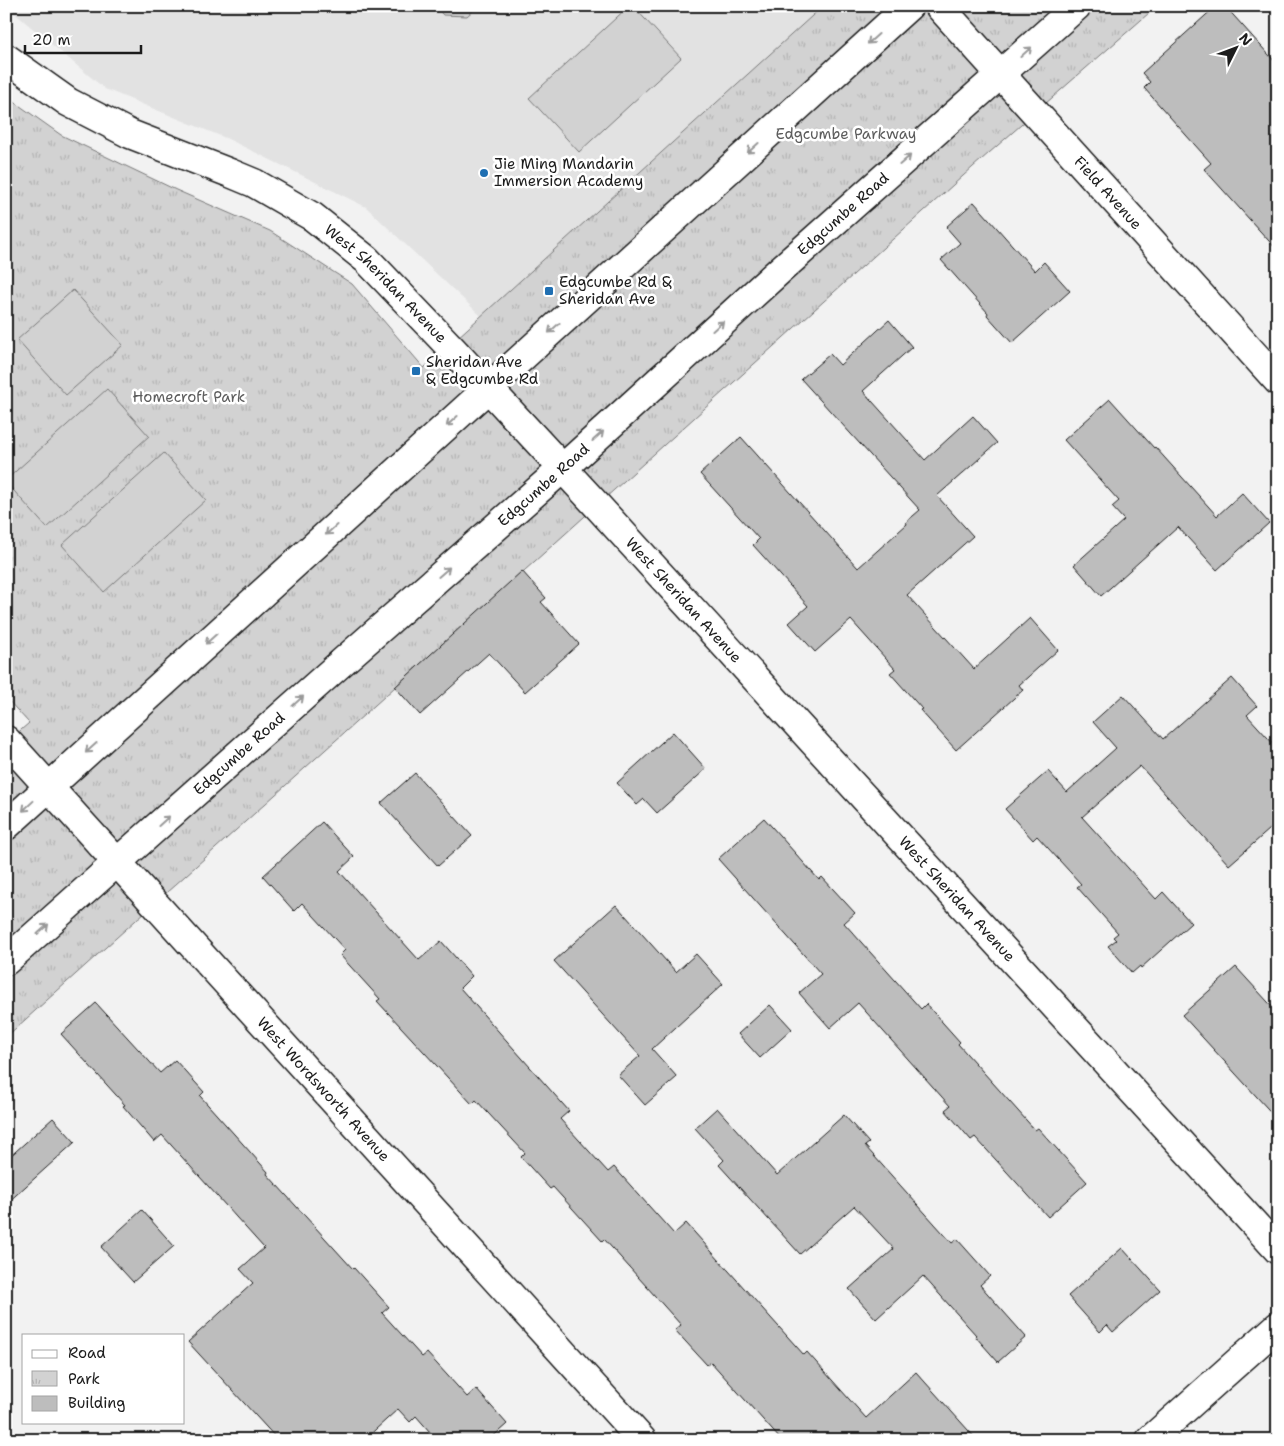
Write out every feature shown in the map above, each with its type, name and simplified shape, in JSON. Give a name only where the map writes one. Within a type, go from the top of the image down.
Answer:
[{"type":"street","points":[[6,826],[909,6]]},
{"type":"street","name":"Field Avenue","points":[[940,6],[1278,381]]},
{"type":"street","name":"Edgcumbe Road","points":[[6,961],[562,469],[770,278],[1077,6]]},
{"type":"street","name":"West Sheridan Avenue","points":[[6,58],[68,102],[94,116],[130,134],[254,183],[313,217],[367,260],[488,388],[1278,1250]]},
{"type":"street","name":"West Wordsworth Avenue","points":[[6,740],[642,1440]]},
{"type":"street","points":[[1150,1440],[1278,1326]]},
{"type":"shaded area","name":"Jie Ming Mandarin Immersion Academy","points":[[6,6],[852,6],[498,332],[366,207],[228,139],[105,89]]},
{"type":"green space","points":[[435,6],[478,6],[467,16],[443,15]]},
{"type":"green space","points":[[629,6],[633,6],[681,58],[579,152],[529,98]]},
{"type":"green space","name":"Edgcumbe Parkway","points":[[823,6],[1157,6],[973,167],[6,1037],[6,743],[29,723],[6,698],[6,96],[61,135],[176,190],[270,231],[352,284],[424,368]]},
{"type":"green space","points":[[73,290],[123,345],[66,395],[17,340]]},
{"type":"green space","points":[[107,389],[149,436],[47,528],[6,480]]},
{"type":"green space","points":[[164,453],[206,500],[104,592],[62,545]]},
{"type":"building","points":[[1216,6],[1225,6],[1278,65],[1278,251],[1204,169],[1211,163],[1144,88],[1150,82],[1142,73]]},
{"type":"building","points":[[974,202],[1035,271],[1044,262],[1070,291],[1012,343],[941,260],[960,243],[946,227]]},
{"type":"building","points":[[889,320],[912,347],[863,391],[925,460],[973,416],[997,443],[937,496],[973,536],[907,595],[974,669],[1030,618],[1058,650],[1019,685],[1023,690],[956,750],[890,673],[895,669],[851,620],[815,652],[789,623],[808,606],[753,545],[759,539],[700,474],[741,437],[858,568],[920,510],[801,379],[830,354],[840,365]]},
{"type":"building","points":[[1110,399],[1217,516],[1242,493],[1269,523],[1217,570],[1178,527],[1101,596],[1074,565],[1124,520],[1112,507],[1119,501],[1064,440]]},
{"type":"building","points":[[522,571],[546,598],[541,602],[579,644],[525,692],[489,653],[420,715],[395,687]]},
{"type":"building","points":[[1232,678],[1257,706],[1247,715],[1278,749],[1278,822],[1229,865],[1140,766],[1082,817],[1156,899],[1163,892],[1191,923],[1141,968],[1140,966],[1132,973],[1108,946],[1116,940],[1113,937],[1118,933],[1077,887],[1081,884],[1037,836],[1033,840],[1005,809],[1048,771],[1067,792],[1116,748],[1093,722],[1123,695],[1163,739]]},
{"type":"building","points":[[673,732],[706,769],[657,813],[644,799],[637,805],[617,783]]},
{"type":"building","points":[[415,773],[472,836],[438,866],[381,803]]},
{"type":"building","points":[[764,818],[819,880],[822,877],[855,913],[844,923],[921,1009],[926,1004],[960,1042],[958,1044],[1035,1130],[1038,1128],[1087,1182],[1048,1217],[975,1137],[971,1140],[945,1110],[950,1106],[858,1003],[830,1028],[799,993],[821,974],[718,859]]},
{"type":"building","points":[[322,822],[354,857],[339,871],[419,960],[441,941],[472,976],[460,988],[569,1111],[560,1119],[608,1172],[614,1167],[674,1234],[686,1223],[804,1355],[807,1352],[866,1418],[916,1372],[977,1440],[781,1440],[711,1362],[707,1365],[675,1330],[681,1325],[604,1239],[602,1241],[553,1187],[550,1189],[521,1157],[525,1153],[476,1100],[472,1104],[377,1001],[380,999],[340,955],[345,950],[302,903],[294,911],[263,876]]},
{"type":"building","points":[[616,905],[676,972],[696,954],[723,984],[652,1049],[677,1077],[645,1105],[618,1075],[640,1056],[554,961]]},
{"type":"building","points":[[1236,967],[1278,1013],[1278,1120],[1182,1015]]},
{"type":"building","points":[[96,1003],[160,1073],[175,1060],[204,1092],[200,1096],[268,1172],[267,1174],[389,1307],[382,1313],[422,1357],[427,1353],[467,1397],[476,1389],[507,1424],[489,1440],[437,1440],[416,1416],[410,1422],[398,1409],[364,1440],[278,1440],[188,1342],[253,1283],[240,1269],[264,1248],[162,1135],[154,1142],[123,1106],[125,1105],[61,1034]]},
{"type":"building","points":[[770,1005],[792,1029],[760,1058],[738,1034]]},
{"type":"building","points":[[717,1108],[777,1175],[844,1115],[869,1143],[865,1146],[952,1243],[957,1239],[990,1276],[980,1285],[1026,1337],[998,1362],[923,1276],[876,1319],[849,1289],[894,1249],[854,1206],[800,1254],[719,1165],[724,1160],[695,1128]]},
{"type":"building","points":[[53,1118],[75,1142],[6,1204],[6,1160]]},
{"type":"building","points":[[142,1210],[174,1246],[133,1282],[101,1247]]},
{"type":"building","points":[[1122,1248],[1160,1290],[1113,1332],[1107,1325],[1100,1332],[1068,1296]]},
{"type":"place","name":"Jie Ming Mandarin Immersion Academy","points":[[484,173]]},
{"type":"place","name":"Edgcumbe Rd & Sheridan Ave","points":[[549,291]]},
{"type":"place","name":"Sheridan Ave & Edgcumbe Rd","points":[[416,371]]},
{"type":"park label","name":"Homecroft Park","points":[[189,397]]}]
